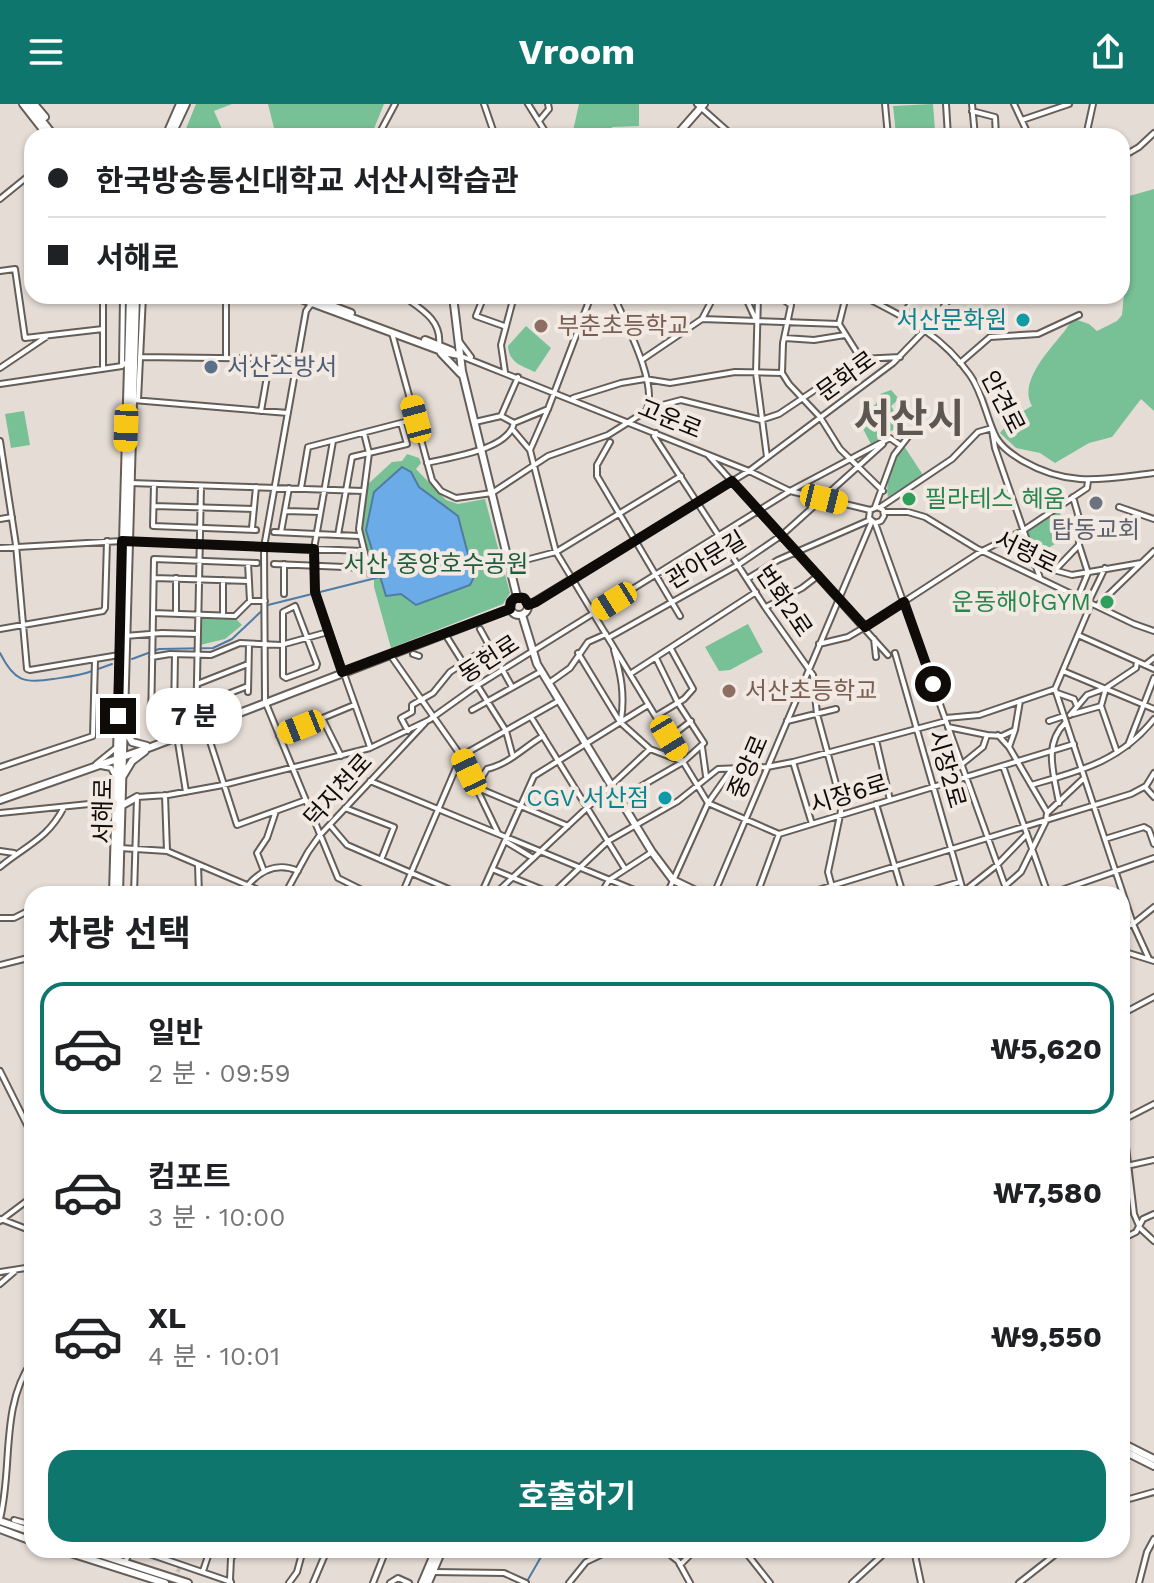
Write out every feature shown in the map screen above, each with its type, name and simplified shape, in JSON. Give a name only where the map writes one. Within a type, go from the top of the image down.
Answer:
[{"type":"main road","points":[[29,104],[43,128]]},
{"type":"main road","points":[[29,104],[50,128]]},
{"type":"main road","points":[[172,128],[183,104]]},
{"type":"main road","points":[[682,128],[700,106]]},
{"type":"main road","name":"서해로","points":[[116,886],[115,813],[125,636],[126,366],[132,304]]},
{"type":"main road","name":"서해로","points":[[119,758],[119,655],[136,400],[133,304]]},
{"type":"main road","name":"고운로","points":[[326,304],[410,339],[459,355]]},
{"type":"main road","name":"고운로","points":[[327,304],[439,348]]},
{"type":"main road","points":[[454,304],[462,373],[517,597]]},
{"type":"main road","points":[[457,338],[439,348],[462,373]]},
{"type":"main road","points":[[517,597],[524,598],[528,605],[522,615],[513,614],[510,609],[511,602],[517,597]]},
{"type":"main road","points":[[0,800],[151,747],[510,609]]},
{"type":"main road","points":[[522,615],[532,652],[585,743],[652,852],[673,880],[685,886]]},
{"type":"main road","points":[[122,722],[132,742],[151,747]]},
{"type":"main road","points":[[119,780],[132,761],[151,747]]},
{"type":"main road","points":[[99,803],[118,791],[137,797]]},
{"type":"main road","name":"서해로","points":[[117,886],[121,806],[118,791]]},
{"type":"main road","points":[[121,806],[137,797]]},
{"type":"main road","points":[[99,803],[115,813]]},
{"type":"main road","points":[[1130,1447],[1154,1459]]},
{"type":"main road","points":[[1130,1454],[1154,1466]]},
{"type":"main road","points":[[0,1520],[24,1529]]},
{"type":"main road","points":[[0,1529],[24,1538]]},
{"type":"main road","points":[[92,1558],[188,1583]]},
{"type":"main road","points":[[104,1558],[165,1583]]},
{"type":"main road","points":[[425,1583],[436,1558]]},
{"type":"main road","points":[[425,1583],[433,1572],[437,1558]]},
{"type":"street","points":[[382,128],[395,104]]},
{"type":"street","points":[[484,104],[492,128]]},
{"type":"street","points":[[528,104],[543,128]]},
{"type":"street","points":[[539,121],[549,109],[548,104]]},
{"type":"street","points":[[885,104],[887,128]]},
{"type":"street","points":[[946,104],[948,128]]},
{"type":"street","points":[[972,104],[974,128]]},
{"type":"street","points":[[1014,104],[1026,128]]},
{"type":"street","points":[[1022,120],[1069,104]]},
{"type":"street","points":[[1088,128],[1093,104]]},
{"type":"street","points":[[700,106],[724,128]]},
{"type":"street","points":[[972,111],[995,117],[996,128]]},
{"type":"street","points":[[1130,152],[1154,133]]},
{"type":"street","points":[[0,199],[24,180]]},
{"type":"street","points":[[0,271],[15,269],[25,338],[103,329]]},
{"type":"street","points":[[103,304],[103,369]]},
{"type":"street","points":[[0,384],[126,366],[122,341],[123,304]]},
{"type":"street","points":[[142,304],[136,400],[288,413]]},
{"type":"street","points":[[226,304],[226,358]]},
{"type":"street","points":[[309,304],[264,547],[265,701],[339,880],[352,886]]},
{"type":"street","points":[[415,304],[435,323],[440,334],[439,348]]},
{"type":"street","points":[[481,304],[476,316],[504,326]]},
{"type":"street","points":[[505,372],[501,350],[511,304]]},
{"type":"street","points":[[530,450],[588,304]]},
{"type":"street","points":[[617,304],[643,359],[650,402],[646,411]]},
{"type":"street","points":[[643,359],[702,319],[710,304]]},
{"type":"street","points":[[749,304],[756,320]]},
{"type":"street","points":[[757,304],[756,373],[767,457]]},
{"type":"street","points":[[790,304],[782,373],[820,417],[831,437],[883,491]]},
{"type":"street","points":[[844,304],[839,324],[861,359]]},
{"type":"street","name":"안견로","points":[[878,304],[926,329],[954,356],[972,378],[992,428],[1006,449],[1043,472],[1088,481],[1154,473]]},
{"type":"street","points":[[901,316],[911,304]]},
{"type":"street","name":"문화로","points":[[528,605],[749,471],[900,357],[946,304]]},
{"type":"street","points":[[960,363],[992,337],[1041,333],[1079,315]]},
{"type":"street","points":[[702,319],[839,324]]},
{"type":"street","points":[[392,332],[434,483],[448,495],[464,499],[492,493],[533,465],[564,449],[614,431],[646,411],[681,400],[761,420],[779,414],[861,359],[900,357]]},
{"type":"street","points":[[785,338],[814,340],[845,335]]},
{"type":"street","points":[[0,368],[48,336]]},
{"type":"street","points":[[457,338],[473,359],[462,373]]},
{"type":"street","points":[[399,353],[401,343],[410,339]]},
{"type":"street","points":[[954,356],[969,354]]},
{"type":"street","name":"고운로","points":[[459,355],[706,453],[790,491],[877,509]]},
{"type":"street","points":[[140,357],[297,359]]},
{"type":"street","points":[[261,411],[270,359]]},
{"type":"street","points":[[570,398],[645,379],[670,383],[735,372],[782,373]]},
{"type":"street","points":[[501,416],[518,377]]},
{"type":"street","points":[[514,423],[548,409]]},
{"type":"street","points":[[877,509],[952,459],[980,431],[986,422],[986,411]]},
{"type":"street","points":[[474,422],[501,416],[514,423]]},
{"type":"street","points":[[614,416],[617,424],[614,431]]},
{"type":"street","points":[[301,488],[308,447],[416,419]]},
{"type":"street","points":[[338,535],[352,457],[407,444],[401,423]]},
{"type":"street","points":[[427,463],[481,450],[508,436],[514,423]]},
{"type":"street","points":[[980,431],[992,428],[994,445],[1040,579]]},
{"type":"street","points":[[513,430],[530,450],[556,552],[708,803],[779,834],[760,886]]},
{"type":"street","points":[[364,433],[369,453],[359,536],[370,574]]},
{"type":"street","points":[[911,433],[893,458],[872,521],[1005,886],[1021,872],[1047,813],[1018,761],[998,735]]},
{"type":"street","name":"번화2로","points":[[655,435],[808,669]]},
{"type":"street","points":[[850,459],[888,439],[894,439],[900,445]]},
{"type":"street","name":"관아문길","points":[[549,683],[570,668],[588,642],[607,636],[671,602],[738,565],[782,535],[888,439]]},
{"type":"street","points":[[0,441],[16,545],[26,667],[29,671],[96,662],[119,655]]},
{"type":"street","points":[[333,441],[314,549],[315,587],[370,748]]},
{"type":"street","points":[[610,442],[597,465],[597,476],[680,616]]},
{"type":"street","points":[[706,453],[839,597],[888,655]]},
{"type":"street","name":"동헌로","points":[[137,797],[186,792],[293,768],[370,748],[408,731],[759,510],[850,459]]},
{"type":"street","points":[[510,564],[556,552],[681,476]]},
{"type":"street","points":[[819,644],[848,637],[865,627],[982,551],[1024,530],[1087,488],[1088,481]]},
{"type":"street","points":[[130,483],[363,491]]},
{"type":"street","points":[[154,484],[153,526],[200,528],[254,529],[256,487]]},
{"type":"street","points":[[196,729],[201,486]]},
{"type":"street","points":[[281,532],[289,488]]},
{"type":"street","points":[[1073,497],[1079,518],[1079,545],[1088,573],[1078,597]]},
{"type":"street","points":[[154,506],[254,509]]},
{"type":"street","points":[[1119,507],[1154,519]]},
{"type":"street","points":[[747,579],[778,560],[883,519],[877,509]]},
{"type":"street","name":"서령로","points":[[877,509],[922,515],[982,551],[1154,631]]},
{"type":"street","points":[[285,511],[320,512]]},
{"type":"street","points":[[0,519],[12,517]]},
{"type":"street","name":"중앙로","points":[[717,886],[872,521]]},
{"type":"street","points":[[274,532],[359,536]]},
{"type":"street","points":[[0,629],[103,611],[107,541]]},
{"type":"street","points":[[0,548],[125,541],[363,551]]},
{"type":"street","points":[[1056,570],[1079,545]]},
{"type":"street","points":[[1092,604],[1154,551]]},
{"type":"street","points":[[249,644],[248,689],[151,724],[154,559],[257,563]]},
{"type":"street","points":[[248,563],[250,601]]},
{"type":"street","points":[[1035,565],[1072,575],[1141,563]]},
{"type":"street","points":[[274,564],[368,568]]},
{"type":"street","points":[[284,564],[284,594]]},
{"type":"street","points":[[1105,568],[1056,691],[1120,886]]},
{"type":"street","points":[[765,607],[802,588],[819,575]]},
{"type":"street","points":[[154,578],[249,581]]},
{"type":"street","points":[[176,578],[176,614]]},
{"type":"street","points":[[223,580],[223,615]]},
{"type":"street","points":[[630,674],[756,592]]},
{"type":"street","points":[[153,613],[235,616],[250,601],[265,601]]},
{"type":"street","points":[[295,606],[308,637],[316,667],[286,678],[283,676],[283,612],[295,606]]},
{"type":"street","points":[[480,629],[512,687]]},
{"type":"street","points":[[125,636],[172,632],[198,634]]},
{"type":"street","points":[[152,657],[220,653],[240,643],[283,645],[328,632]]},
{"type":"street","points":[[445,633],[506,731],[513,757]]},
{"type":"street","points":[[1078,635],[1154,669]]},
{"type":"street","points":[[873,637],[876,657]]},
{"type":"street","points":[[612,644],[623,682],[624,701],[620,722]]},
{"type":"street","points":[[408,731],[401,718],[412,712],[412,705],[433,693],[450,672],[488,647]]},
{"type":"street","points":[[656,716],[678,703],[693,689],[671,648]]},
{"type":"street","points":[[578,653],[620,722],[650,749],[683,762]]},
{"type":"street","name":"시장2로","points":[[895,653],[961,886]]},
{"type":"street","points":[[390,654],[461,756],[499,834]]},
{"type":"street","points":[[174,715],[175,655]]},
{"type":"street","points":[[656,658],[678,703],[703,739],[706,777]]},
{"type":"street","points":[[1145,665],[1154,658]]},
{"type":"street","points":[[0,767],[93,736],[96,662]]},
{"type":"street","points":[[1059,803],[1052,751],[1054,736],[1087,695],[1106,688],[1134,670],[1137,662]]},
{"type":"street","points":[[197,684],[248,664]]},
{"type":"street","points":[[808,669],[813,675],[817,714],[842,806],[828,872],[831,886],[1094,807],[1145,787],[1154,773]]},
{"type":"street","points":[[472,710],[542,671]]},
{"type":"street","points":[[1063,671],[1154,709]]},
{"type":"street","points":[[1128,745],[1154,678]]},
{"type":"street","points":[[265,688],[278,696]]},
{"type":"street","points":[[1106,688],[1101,706],[1117,752]]},
{"type":"street","points":[[560,886],[608,841],[678,801],[718,769],[767,767],[793,762],[979,715],[1056,691],[1074,699],[1077,706]]},
{"type":"street","points":[[405,886],[461,756],[560,700]]},
{"type":"street","points":[[1009,747],[1020,701]]},
{"type":"street","points":[[279,736],[354,705]]},
{"type":"street","points":[[485,886],[534,776],[648,705]]},
{"type":"street","points":[[1049,721],[1101,706]]},
{"type":"street","points":[[787,721],[836,709]]},
{"type":"street","points":[[531,717],[625,869]]},
{"type":"street","points":[[322,718],[341,756]]},
{"type":"street","points":[[1031,785],[1097,766],[1128,745],[1154,719]]},
{"type":"street","name":"덕지천로","points":[[290,886],[320,835],[429,720]]},
{"type":"street","points":[[669,738],[691,721]]},
{"type":"street","points":[[946,722],[987,735],[1015,730]]},
{"type":"street","points":[[205,725],[237,825],[306,800]]},
{"type":"street","points":[[962,765],[983,747],[987,735]]},
{"type":"street","points":[[177,736],[186,792]]},
{"type":"street","points":[[476,787],[487,769],[510,762],[530,742],[543,736]]},
{"type":"street","points":[[876,740],[890,800]]},
{"type":"street","name":"시장6로","points":[[779,834],[1074,744]]},
{"type":"street","points":[[91,768],[117,747]]},
{"type":"street","points":[[619,799],[683,762],[702,747]]},
{"type":"street","points":[[503,886],[650,749]]},
{"type":"street","points":[[793,762],[812,824]]},
{"type":"street","points":[[91,768],[108,766],[119,780]]},
{"type":"street","points":[[1003,766],[1046,886]]},
{"type":"street","points":[[670,886],[708,803],[732,768]]},
{"type":"street","points":[[1047,813],[1085,778]]},
{"type":"street","points":[[370,781],[499,834],[533,858]]},
{"type":"street","points":[[476,787],[568,826]]},
{"type":"street","points":[[1145,787],[1153,796]]},
{"type":"street","points":[[165,795],[167,851]]},
{"type":"street","points":[[134,886],[137,797]]},
{"type":"street","name":"서해로","points":[[0,813],[99,803]]},
{"type":"street","points":[[876,804],[901,886]]},
{"type":"street","points":[[0,867],[14,853],[29,848],[48,832],[64,807]]},
{"type":"street","points":[[345,808],[394,827],[381,860]]},
{"type":"street","points":[[264,871],[257,853],[267,838],[276,811]]},
{"type":"street","points":[[330,825],[347,845],[441,886]]},
{"type":"street","points":[[1105,839],[1154,825]]},
{"type":"street","points":[[1146,828],[1154,844]]},
{"type":"street","points":[[972,886],[1026,835]]},
{"type":"street","points":[[506,839],[624,886]]},
{"type":"street","points":[[120,848],[167,851],[248,885],[264,871],[279,867],[298,871]]},
{"type":"street","points":[[0,851],[14,853]]},
{"type":"street","points":[[606,886],[609,880],[652,852]]},
{"type":"street","points":[[1071,886],[1154,858]]},
{"type":"street","points":[[198,865],[199,886]]},
{"type":"street","points":[[492,869],[533,886]]},
{"type":"street","points":[[947,886],[960,882]]},
{"type":"street","points":[[1130,925],[1154,907]]},
{"type":"street","points":[[0,918],[14,918],[24,913]]},
{"type":"street","points":[[1130,915],[1150,959]]},
{"type":"street","points":[[1150,959],[1154,951]]},
{"type":"street","points":[[1130,953],[1150,959]]},
{"type":"street","points":[[0,965],[24,959]]},
{"type":"street","points":[[1130,1010],[1154,997]]},
{"type":"street","points":[[0,1071],[24,1119]]},
{"type":"street","points":[[1130,1113],[1154,1104]]},
{"type":"street","points":[[1130,1165],[1154,1160]]},
{"type":"street","points":[[1130,1194],[1139,1226],[1154,1241]]},
{"type":"street","points":[[0,1220],[24,1203]]},
{"type":"street","points":[[1130,1235],[1136,1232],[1144,1218],[1154,1214]]},
{"type":"street","points":[[0,1220],[24,1228]]},
{"type":"street","points":[[0,1272],[24,1268]]},
{"type":"street","points":[[0,1284],[16,1270]]},
{"type":"street","points":[[0,1520],[7,1438],[16,1391],[24,1376]]},
{"type":"street","points":[[0,1435],[7,1438]]},
{"type":"street","points":[[1130,1499],[1154,1492]]},
{"type":"street","points":[[14,1520],[24,1523]]},
{"type":"street","points":[[1139,1583],[1147,1552],[1154,1539]]},
{"type":"street","points":[[123,1566],[126,1558]]},
{"type":"street","points":[[162,1558],[231,1582],[231,1558]]},
{"type":"street","points":[[203,1572],[207,1558]]},
{"type":"street","points":[[289,1583],[297,1572],[301,1558]]},
{"type":"street","points":[[313,1583],[324,1558]]},
{"type":"street","points":[[373,1583],[383,1558]]},
{"type":"street","points":[[569,1583],[586,1562],[594,1558]]},
{"type":"street","points":[[673,1558],[690,1583]]},
{"type":"street","points":[[680,1565],[687,1558]]},
{"type":"street","points":[[749,1558],[770,1583]]},
{"type":"street","points":[[852,1583],[879,1558]]},
{"type":"street","points":[[916,1558],[921,1583]]},
{"type":"street","points":[[1019,1583],[1051,1558]]},
{"type":"street","points":[[433,1572],[504,1573],[524,1582]]},
{"type":"street","points":[[390,1583],[398,1578],[409,1583]]},
{"type":"green space","points":[[196,104],[232,104],[214,111],[221,128],[186,128]]},
{"type":"green space","points":[[268,104],[384,104],[374,128],[274,128]]},
{"type":"green space","points":[[579,104],[639,104],[639,126],[574,128]]},
{"type":"green space","points":[[933,104],[935,128],[895,128],[893,106]]},
{"type":"green space","points":[[1154,189],[1154,411],[1141,399],[1112,437],[1089,443],[1055,463],[1040,453],[1016,448],[1000,433],[1013,417],[1032,406],[1029,387],[1032,377],[1074,319],[1089,324],[1097,331],[1117,321],[1122,315],[1123,304],[1130,304],[1130,196]]},
{"type":"green space","points":[[526,326],[551,348],[535,372],[517,363],[509,352],[508,346]]},
{"type":"green space","points":[[891,390],[899,399],[891,406],[902,424],[871,444],[861,425],[863,413],[876,404],[880,394]]},
{"type":"green space","points":[[24,411],[30,445],[11,448],[5,414]]},
{"type":"green space","points":[[904,446],[923,475],[888,497],[889,478]]},
{"type":"green space","name":"서산 중앙호수공원","points":[[407,454],[419,458],[421,463],[416,469],[446,500],[458,504],[485,499],[510,593],[503,604],[391,648],[374,587],[374,573],[364,543],[361,519],[367,485],[392,462],[402,461]]},
{"type":"green space","points":[[1058,511],[1063,518],[1054,528],[1063,539],[1034,557],[1027,531]]},
{"type":"green space","points":[[201,617],[236,619],[242,625],[225,639],[200,645]]},
{"type":"green space","points":[[748,624],[763,652],[730,670],[719,671],[705,647]]},
{"type":"water","points":[[402,467],[411,472],[419,487],[458,516],[474,577],[470,585],[416,605],[401,594],[386,596],[366,530],[374,492]]},
{"type":"waterway","points":[[132,659],[159,649],[213,648],[232,639],[268,605],[380,577]]},
{"type":"waterway","points":[[0,653],[10,670],[27,680],[92,671]]},
{"type":"waterway","points":[[98,669],[112,664]]},
{"type":"waterway","points":[[526,1583],[540,1558]]},
{"type":"tunnel","points":[[173,1583],[181,1564]]},
{"type":"place","name":"서산문화원","points":[[1023,320]]},
{"type":"place","name":"부춘초등학교","points":[[541,326]]},
{"type":"place","name":"서산소방서","points":[[211,367]]},
{"type":"place","name":"필라테스 혜움","points":[[909,499]]},
{"type":"place","name":"탑동교회","points":[[1096,503]]},
{"type":"place","name":"운동해야GYM","points":[[1107,602]]},
{"type":"place","name":"서산초등학교","points":[[729,691]]},
{"type":"place","name":"CGV 서산점","points":[[665,798]]},
{"type":"district","name":"서산시","points":[[909,418]]},
{"type":"route","points":[[118,716],[122,541],[314,549],[315,592],[342,672],[510,609],[515,598],[524,598],[528,605],[536,602],[732,481],[865,627],[904,602],[933,684]]}]
